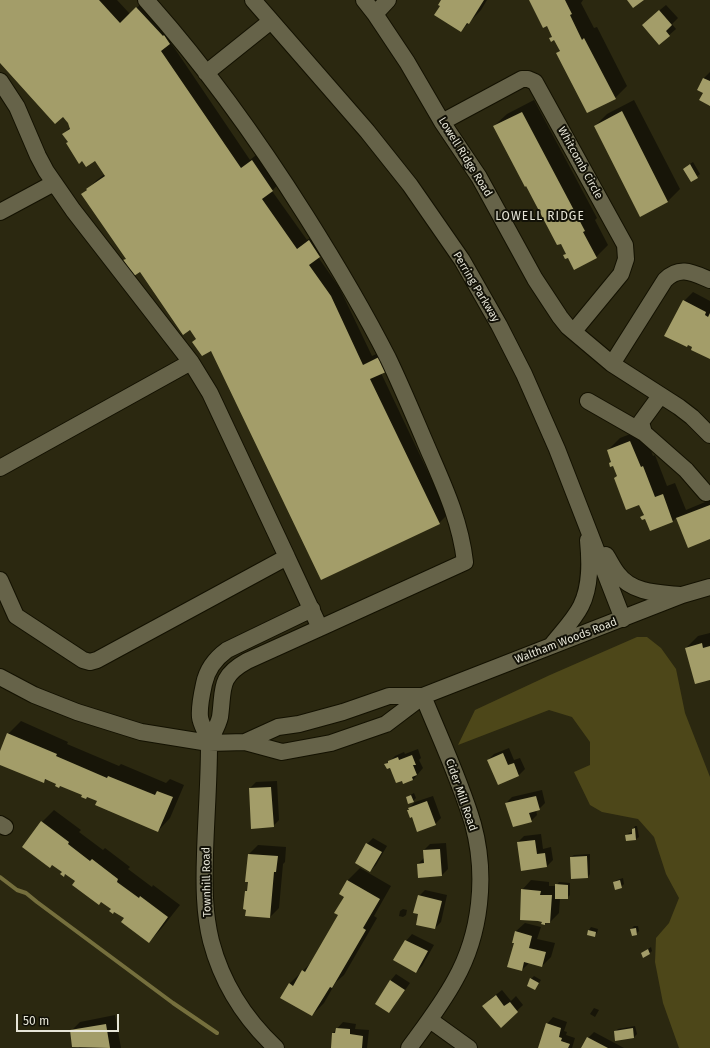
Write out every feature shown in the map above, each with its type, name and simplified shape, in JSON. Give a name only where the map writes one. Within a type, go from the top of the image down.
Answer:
[{"type":"street","points":[[146,0],[206,73],[272,162],[329,253],[366,316],[407,400],[456,517],[463,543],[465,562],[236,666],[223,684],[220,718],[209,743]]},
{"type":"street","name":"Perring Parkway","points":[[253,0],[366,131],[410,185],[462,260],[499,325],[524,374],[557,449],[624,619]]},
{"type":"street","name":"Lowell Ridge Road","points":[[364,0],[407,62],[442,122],[479,177],[541,289],[560,317],[568,327],[612,364],[679,407],[692,417],[710,435]]},
{"type":"street","points":[[375,14],[388,0]]},
{"type":"street","points":[[206,73],[271,21]]},
{"type":"street","name":"Whitcomb Circle","points":[[442,122],[522,79],[528,79],[535,82],[625,245],[626,259],[621,274],[574,331]]},
{"type":"street","points":[[0,81],[17,107],[38,156],[54,183],[73,210],[191,362],[210,393],[320,628]]},
{"type":"street","points":[[0,212],[54,183]]},
{"type":"street","points":[[612,364],[669,276],[677,271],[684,271],[710,280]]},
{"type":"street","points":[[0,468],[191,362]]},
{"type":"street","points":[[644,433],[641,422],[660,396]]},
{"type":"street","points":[[588,401],[644,433],[686,470],[706,493]]},
{"type":"street","points":[[586,523],[618,574],[626,583],[635,588],[647,591],[682,595]]},
{"type":"street","points":[[550,647],[572,620],[581,606],[586,594],[589,554],[586,523]]},
{"type":"street","points":[[0,580],[16,616],[83,660],[90,662],[97,660],[287,557]]},
{"type":"street","name":"Waltham Woods Road","points":[[0,677],[34,695],[77,712],[141,732],[209,743],[245,742],[282,752],[330,743],[386,724],[423,696],[624,619],[682,595],[710,587]]},
{"type":"street","points":[[209,743],[200,717],[204,683],[209,670],[218,657],[228,650],[312,609]]},
{"type":"street","name":"Waltham Woods Road","points":[[245,742],[278,727],[299,724],[343,712],[389,696],[423,696]]},
{"type":"street","name":"Cider Mill Road","points":[[409,1048],[430,1020],[455,980],[468,950],[478,916],[480,885],[478,852],[473,825],[464,797],[423,696]]},
{"type":"street","name":"Townhill Road","points":[[209,743],[204,882],[206,912],[211,942],[222,977],[236,1001],[249,1019],[276,1048]]},
{"type":"street","points":[[430,1020],[469,1048]]},
{"type":"shaded area","points":[[637,637],[647,637],[661,648],[676,669],[685,713],[710,777],[710,1048],[679,1048],[663,1003],[655,962],[656,938],[669,923],[679,898],[666,874],[654,837],[638,819],[602,812],[590,805],[574,772],[590,765],[590,742],[572,717],[549,710],[458,745],[475,710]]},
{"type":"building","points":[[0,0],[99,0],[120,23],[136,7],[163,36],[164,35],[170,44],[161,51],[241,168],[252,160],[273,191],[262,199],[297,249],[309,240],[320,257],[309,265],[331,296],[363,365],[379,357],[386,372],[370,379],[440,524],[321,580],[211,351],[202,356],[192,342],[196,339],[190,330],[183,335],[140,272],[134,276],[123,260],[126,259],[81,194],[105,176],[95,161],[86,167],[82,161],[79,164],[66,143],[68,142],[62,134],[70,129],[68,123],[63,117],[55,124],[0,63]]},
{"type":"building","points":[[441,0],[484,0],[469,24],[467,23],[461,32],[434,15],[440,6],[438,5]]},
{"type":"building","points":[[529,0],[565,0],[572,14],[570,15],[582,40],[584,38],[616,99],[587,113],[556,53],[560,51],[554,40],[551,42],[549,38],[552,37],[547,26],[543,28]]},
{"type":"building","points":[[627,0],[644,0],[633,8]]},
{"type":"building","points":[[659,10],[672,25],[666,31],[670,36],[659,45],[642,25]]},
{"type":"building","points":[[703,78],[710,81],[710,106],[699,100],[703,93],[697,90]]},
{"type":"building","points":[[622,111],[668,202],[640,217],[594,126]]},
{"type":"building","points":[[522,112],[585,231],[583,232],[597,258],[574,270],[568,258],[565,259],[563,255],[566,254],[561,244],[557,245],[493,126]]},
{"type":"building","points":[[690,164],[698,178],[691,182],[683,169]]},
{"type":"building","points":[[683,300],[706,312],[705,315],[708,317],[710,313],[710,359],[691,350],[692,347],[688,345],[687,347],[664,336]]},
{"type":"building","points":[[630,441],[641,467],[643,466],[655,497],[663,494],[673,522],[650,531],[645,519],[642,520],[640,517],[644,515],[639,505],[626,510],[614,478],[617,476],[613,466],[610,467],[609,463],[611,462],[607,450]]},
{"type":"building","points":[[710,505],[710,539],[688,548],[676,518]]},
{"type":"building","points":[[702,643],[703,648],[710,646],[710,680],[695,684],[685,648]]},
{"type":"building","points":[[7,733],[57,754],[56,756],[107,778],[108,776],[155,795],[157,791],[173,797],[158,832],[95,805],[97,801],[87,797],[86,799],[81,797],[82,795],[60,786],[59,788],[55,786],[56,784],[45,779],[44,783],[0,765],[0,751]]},
{"type":"building","points":[[503,753],[508,765],[514,763],[519,776],[498,785],[487,760]]},
{"type":"building","points":[[412,755],[416,765],[413,765],[417,775],[412,777],[413,780],[403,784],[402,781],[396,783],[390,768],[387,769],[384,764],[398,757],[399,760]]},
{"type":"building","points":[[271,787],[274,827],[251,829],[249,788]]},
{"type":"building","points":[[411,795],[414,802],[408,804],[406,797]]},
{"type":"building","points":[[536,796],[540,810],[529,813],[532,822],[513,827],[505,803]]},
{"type":"building","points":[[427,801],[436,825],[417,832],[412,817],[410,818],[407,810],[409,810],[408,808]]},
{"type":"building","points":[[41,821],[69,842],[68,844],[90,861],[92,859],[118,879],[117,882],[139,898],[140,896],[168,917],[149,943],[121,922],[124,918],[114,912],[113,914],[109,911],[111,909],[101,902],[99,905],[72,885],[75,881],[65,874],[64,877],[60,874],[62,872],[52,865],[50,868],[22,847]]},
{"type":"building","points":[[635,828],[636,840],[626,841],[625,835],[632,834],[632,829]]},
{"type":"building","points":[[535,840],[537,854],[545,853],[547,867],[521,871],[517,842]]},
{"type":"building","points":[[366,843],[382,852],[370,872],[355,863]]},
{"type":"building","points":[[440,849],[442,876],[418,878],[417,864],[424,863],[423,850]]},
{"type":"building","points":[[248,854],[278,856],[276,872],[274,872],[270,918],[245,916],[246,910],[243,909],[245,891],[247,891],[248,882],[245,882]]},
{"type":"building","points":[[587,856],[588,878],[571,879],[570,857]]},
{"type":"building","points":[[347,880],[380,899],[363,928],[366,930],[332,988],[330,987],[312,1016],[280,998],[289,983],[293,986],[302,970],[305,972],[338,915],[334,913],[344,897],[339,894]]},
{"type":"building","points":[[620,880],[622,888],[615,890],[613,882]]},
{"type":"building","points":[[555,884],[568,885],[568,899],[555,899]]},
{"type":"building","points":[[521,889],[541,891],[540,895],[552,895],[550,923],[545,923],[545,925],[538,921],[520,920]]},
{"type":"building","points":[[418,895],[442,901],[435,929],[416,925],[418,914],[413,913]]},
{"type":"building","points":[[636,928],[637,935],[632,936],[630,929]]},
{"type":"building","points":[[588,930],[596,932],[595,937],[587,935]]},
{"type":"building","points":[[515,931],[532,936],[529,948],[546,952],[542,967],[524,962],[522,971],[507,967],[514,943],[512,943]]},
{"type":"building","points":[[405,940],[428,951],[416,973],[393,960]]},
{"type":"building","points":[[648,949],[650,954],[643,958],[641,953]]},
{"type":"building","points":[[530,978],[539,983],[535,990],[527,986]]},
{"type":"building","points":[[390,980],[405,990],[389,1013],[375,1004]]},
{"type":"building","points":[[496,995],[504,1006],[510,1002],[518,1012],[501,1028],[482,1006]]},
{"type":"building","points":[[546,1023],[561,1028],[559,1037],[562,1038],[561,1041],[570,1044],[568,1048],[538,1048]]},
{"type":"building","points":[[106,1024],[110,1048],[72,1047],[70,1030]]},
{"type":"building","points":[[336,1028],[350,1029],[350,1034],[363,1036],[362,1048],[331,1048],[332,1033],[335,1033]]},
{"type":"building","points":[[633,1028],[634,1038],[615,1041],[614,1031]]},
{"type":"building","points":[[587,1037],[608,1048],[581,1048]]},
{"type":"waterway","points":[[0,877],[17,890],[26,893],[173,1003],[217,1033]]},
{"type":"district","name":"LOWELL RIDGE","points":[[540,217]]}]
